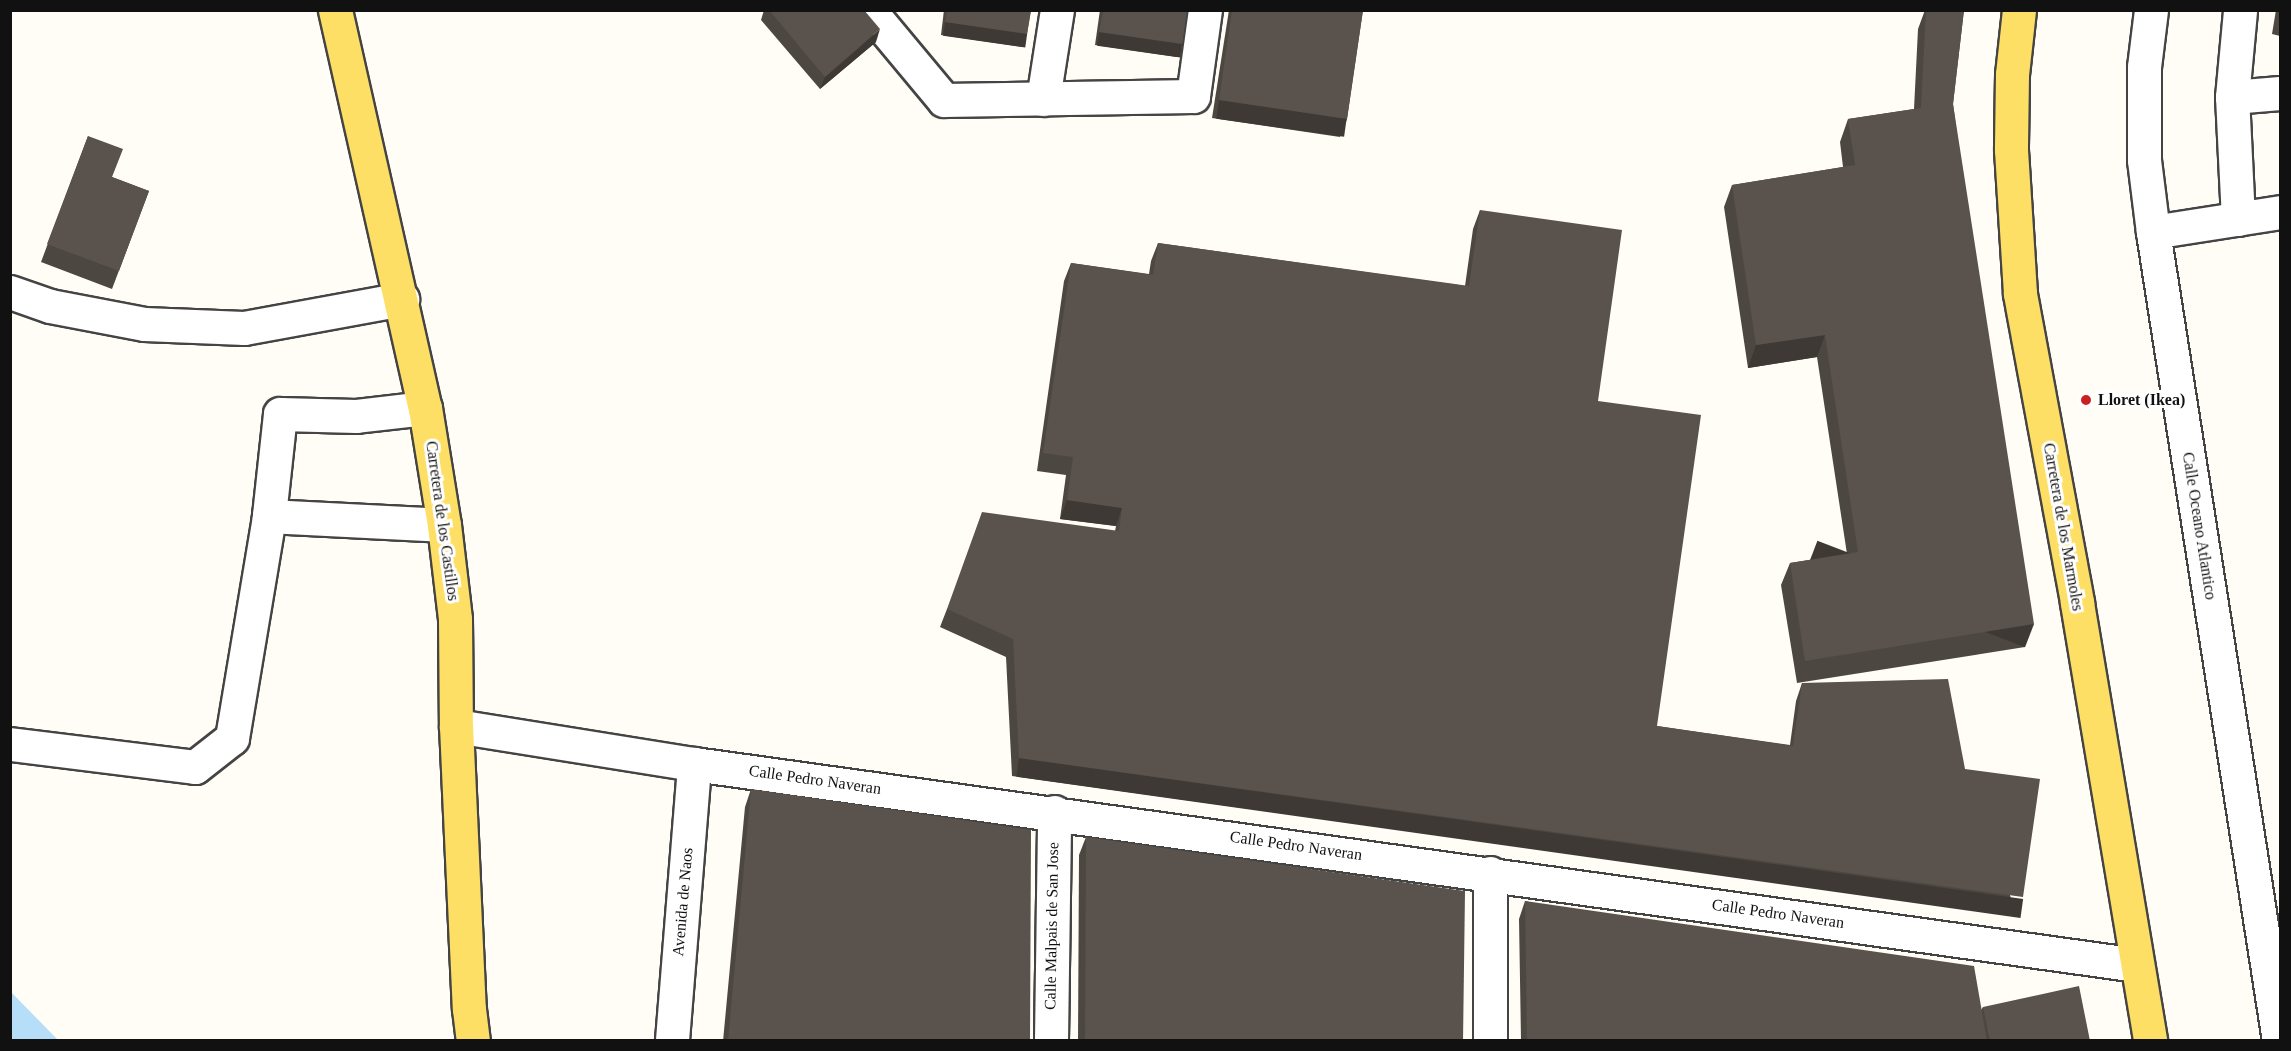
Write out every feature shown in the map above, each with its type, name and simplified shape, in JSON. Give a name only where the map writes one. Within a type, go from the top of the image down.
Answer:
[{"type":"main road","name":"Carretera de los Castillos","points":[[335,10],[402,299],[425,408],[444,525],[455,619],[456,726],[469,1009],[473,1041]]},
{"type":"main road","name":"Carretera de los Marmoles","points":[[2019,10],[2012,74],[2011,150],[2020,294],[2077,603],[2150,1041]]},
{"type":"street","points":[[1043,99],[1057,10]]},
{"type":"street","points":[[877,14],[944,100],[1043,99],[1193,96],[1205,10]]},
{"type":"street","name":"Calle Oceano Atlantico","points":[[2151,10],[2145,67],[2144,160],[2153,232],[2279,1041]]},
{"type":"street","points":[[2238,219],[2232,97],[2240,10]]},
{"type":"street","points":[[2232,97],[2280,93]]},
{"type":"street","points":[[2153,232],[2280,212]]},
{"type":"street","points":[[10,292],[50,306],[144,324],[244,328],[402,299]]},
{"type":"street","points":[[10,744],[195,767],[232,738],[269,516],[280,414],[356,416],[425,408]]},
{"type":"street","points":[[269,516],[444,525]]},
{"type":"street","name":"Calle Pedro Naveran","points":[[456,726],[694,764],[1054,812],[2137,965]]},
{"type":"street","name":"Avenida de Naos","points":[[672,1041],[694,764]]},
{"type":"street","name":"Calle Malpais de San Jose","points":[[1051,1041],[1054,812]]},
{"type":"street","points":[[1490,873],[1490,1041]]},
{"type":"water","points":[[11,992],[58,1040],[11,1040]]},
{"type":"building","points":[[769,10],[864,10],[880,29],[825,77]]},
{"type":"building","points":[[947,10],[1031,10],[1027,34],[945,22]]},
{"type":"building","points":[[1103,10],[1187,10],[1182,44],[1099,32]]},
{"type":"building","points":[[1232,10],[1363,10],[1347,119],[1219,100]]},
{"type":"building","points":[[1926,10],[1964,10],[1953,104],[2034,624],[1805,661],[1790,563],[1858,552],[1825,335],[1756,345],[1732,185],[1855,165],[1848,119],[1921,108]]},
{"type":"building","points":[[88,136],[123,149],[112,177],[149,191],[119,271],[47,244]]},
{"type":"building","points":[[1480,210],[1622,230],[1598,401],[1701,415],[1657,726],[1793,746],[1802,683],[1948,679],[1965,769],[2040,779],[2023,897],[1019,758],[1013,639],[947,609],[982,512],[1119,531],[1122,508],[1067,500],[1073,457],[1043,453],[1071,263],[1153,275],[1158,243],[1469,286]]},
{"type":"building","points":[[751,789],[1031,830],[1030,1041],[728,1041]]},
{"type":"building","points":[[1086,837],[1465,891],[1463,1041],[1085,1041]]},
{"type":"building","points":[[1525,901],[1974,966],[1987,1041],[1527,1041]]},
{"type":"building","points":[[2079,986],[2090,1041],[1990,1041],[1983,1007]]},
{"type":"place","name":"Lloret (Ikea)","points":[[2086,400]]}]
